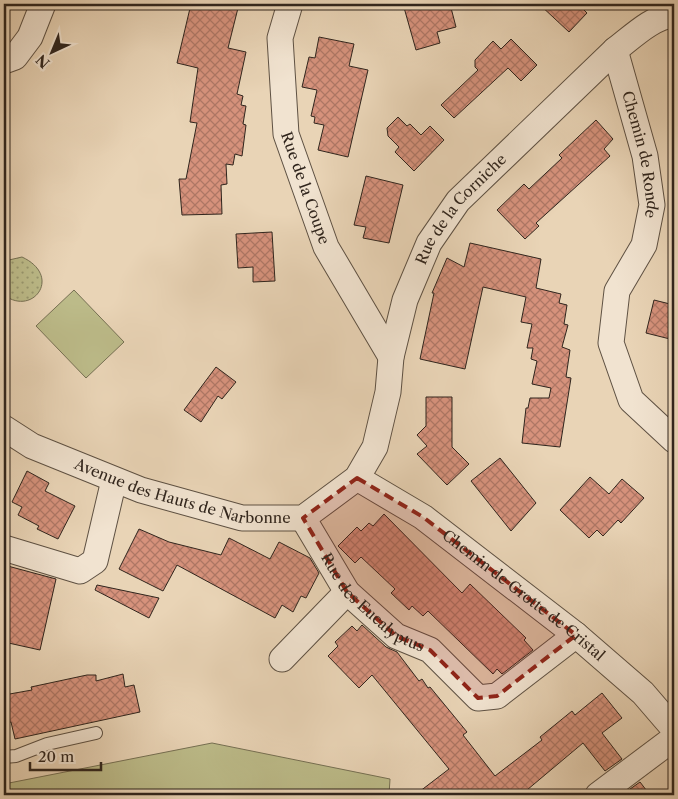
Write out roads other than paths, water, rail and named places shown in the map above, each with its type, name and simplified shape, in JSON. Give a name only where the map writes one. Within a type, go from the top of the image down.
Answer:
[{"type":"street","points":[[4,61],[15,57],[30,37],[43,4]]},
{"type":"street","name":"Rue de la Coupe","points":[[290,4],[280,38],[286,134],[326,247],[391,356]]},
{"type":"street","name":"Rue de la Corniche","points":[[357,478],[375,447],[388,392],[391,356],[405,300],[429,243],[458,201],[615,50],[641,30],[669,15],[674,15]]},
{"type":"street","name":"Chemin de Ronde","points":[[615,50],[645,156],[652,205],[644,245],[617,291],[610,343],[631,400],[674,440]]},
{"type":"street","name":"Avenue des Hauts de Narbonne","points":[[4,428],[32,446],[114,480],[242,518],[303,518],[357,478]]},
{"type":"street","name":"Chemin de Grotte de Cristal","points":[[357,478],[423,517],[576,635],[643,693],[674,729]]},
{"type":"street","points":[[4,548],[80,571],[94,561],[114,480]]},
{"type":"street","name":"Rue des Eucalyptus","points":[[303,518],[347,592],[396,636],[430,650],[478,698],[497,696],[576,635]]},
{"type":"street","points":[[282,659],[347,592]]},
{"type":"street","points":[[598,795],[674,738]]},
{"type":"lane","points":[[4,757],[96,733]]}]
